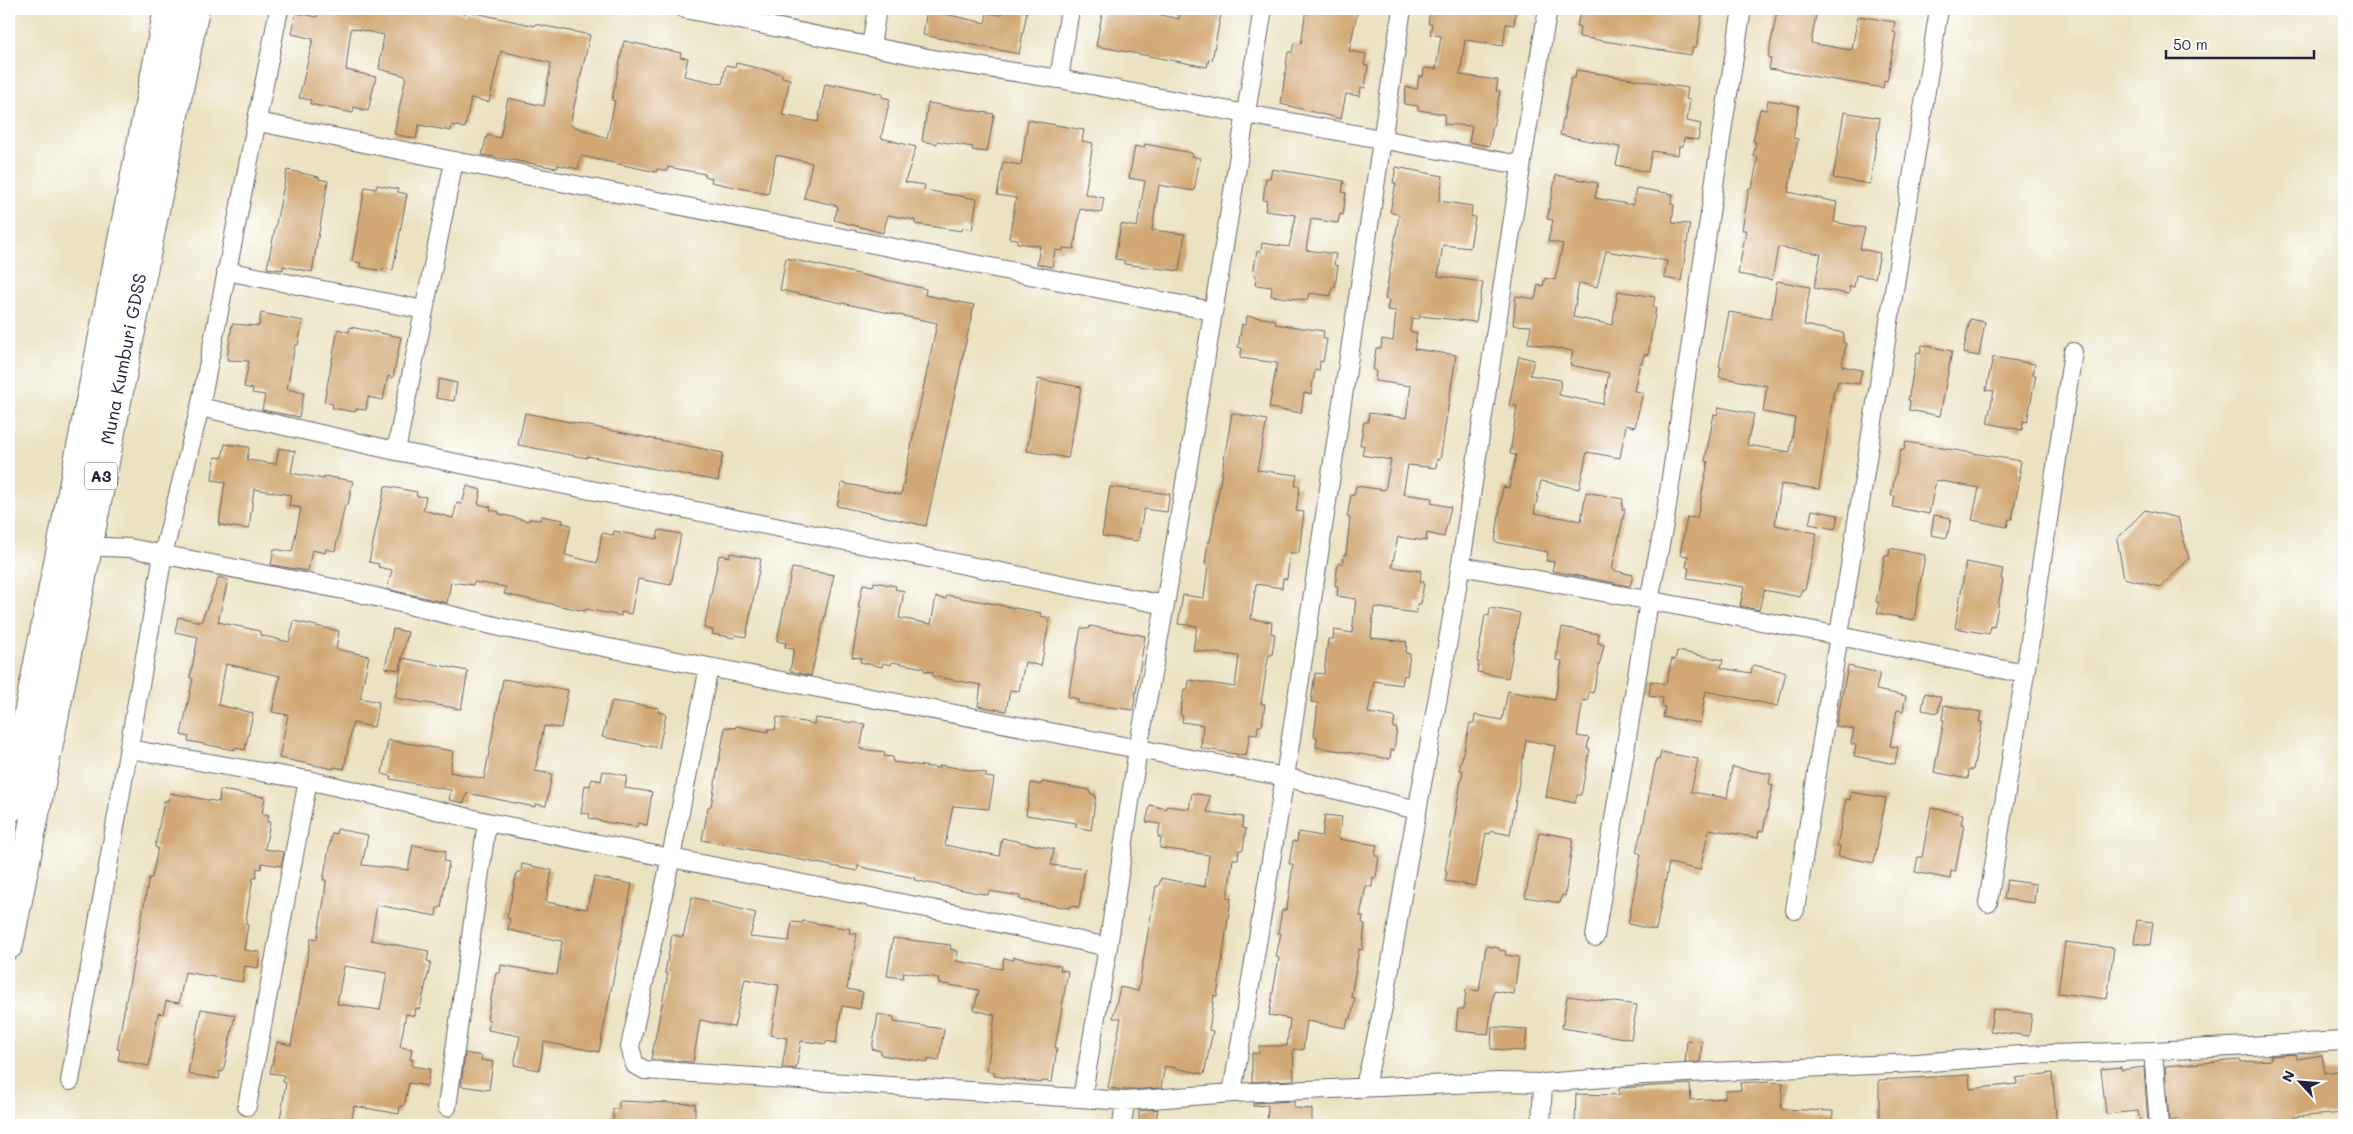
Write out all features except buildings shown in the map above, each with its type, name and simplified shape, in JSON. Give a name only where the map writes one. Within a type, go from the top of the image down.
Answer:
[{"type":"highway","name":"Muna Kumburi GDSS","points":[[9,945],[73,545],[168,9]]},
{"type":"highway","name":"Muna Kumburi GDSS","points":[[9,809],[73,545],[195,9]]},
{"type":"street","points":[[70,1081],[164,555],[200,407],[279,9]]},
{"type":"street","points":[[685,9],[938,60],[1059,79],[1381,141],[1520,165]]},
{"type":"street","points":[[871,46],[877,9]]},
{"type":"street","points":[[1059,79],[1070,9]]},
{"type":"street","points":[[1082,1098],[1108,947],[1138,748],[1165,605],[1263,9]]},
{"type":"street","points":[[1232,1093],[1285,777],[1402,9]]},
{"type":"street","points":[[1364,1088],[1378,1037],[1461,566],[1520,165],[1548,9]]},
{"type":"street","points":[[1596,937],[1649,601],[1665,519],[1722,125],[1742,9]]},
{"type":"street","points":[[1795,910],[1939,9]]},
{"type":"street","points":[[258,122],[1212,311]]},
{"type":"street","points":[[396,451],[454,161]]},
{"type":"street","points":[[226,271],[424,310]]},
{"type":"street","points":[[1988,903],[2025,674],[2073,352]]},
{"type":"street","points":[[200,407],[396,451],[1165,605]]},
{"type":"street","points":[[73,545],[130,548],[359,593],[504,628],[1285,777],[1417,810]]},
{"type":"street","points":[[1461,566],[1839,636],[2025,674]]},
{"type":"street","points":[[709,668],[630,1047],[635,1066],[645,1070],[1125,1101],[1232,1093],[1501,1082],[1543,1083],[1643,1075],[1917,1062],[2021,1054],[2152,1051],[2344,1041]]},
{"type":"street","points":[[129,749],[308,780],[487,822],[948,912],[1108,947]]},
{"type":"street","points":[[247,1106],[308,780]]},
{"type":"street","points":[[447,1107],[487,822]]},
{"type":"street","points":[[2152,1051],[2159,1125]]},
{"type":"street","points":[[1542,1125],[1543,1083]]},
{"type":"street","points":[[1122,1125],[1125,1101]]}]
